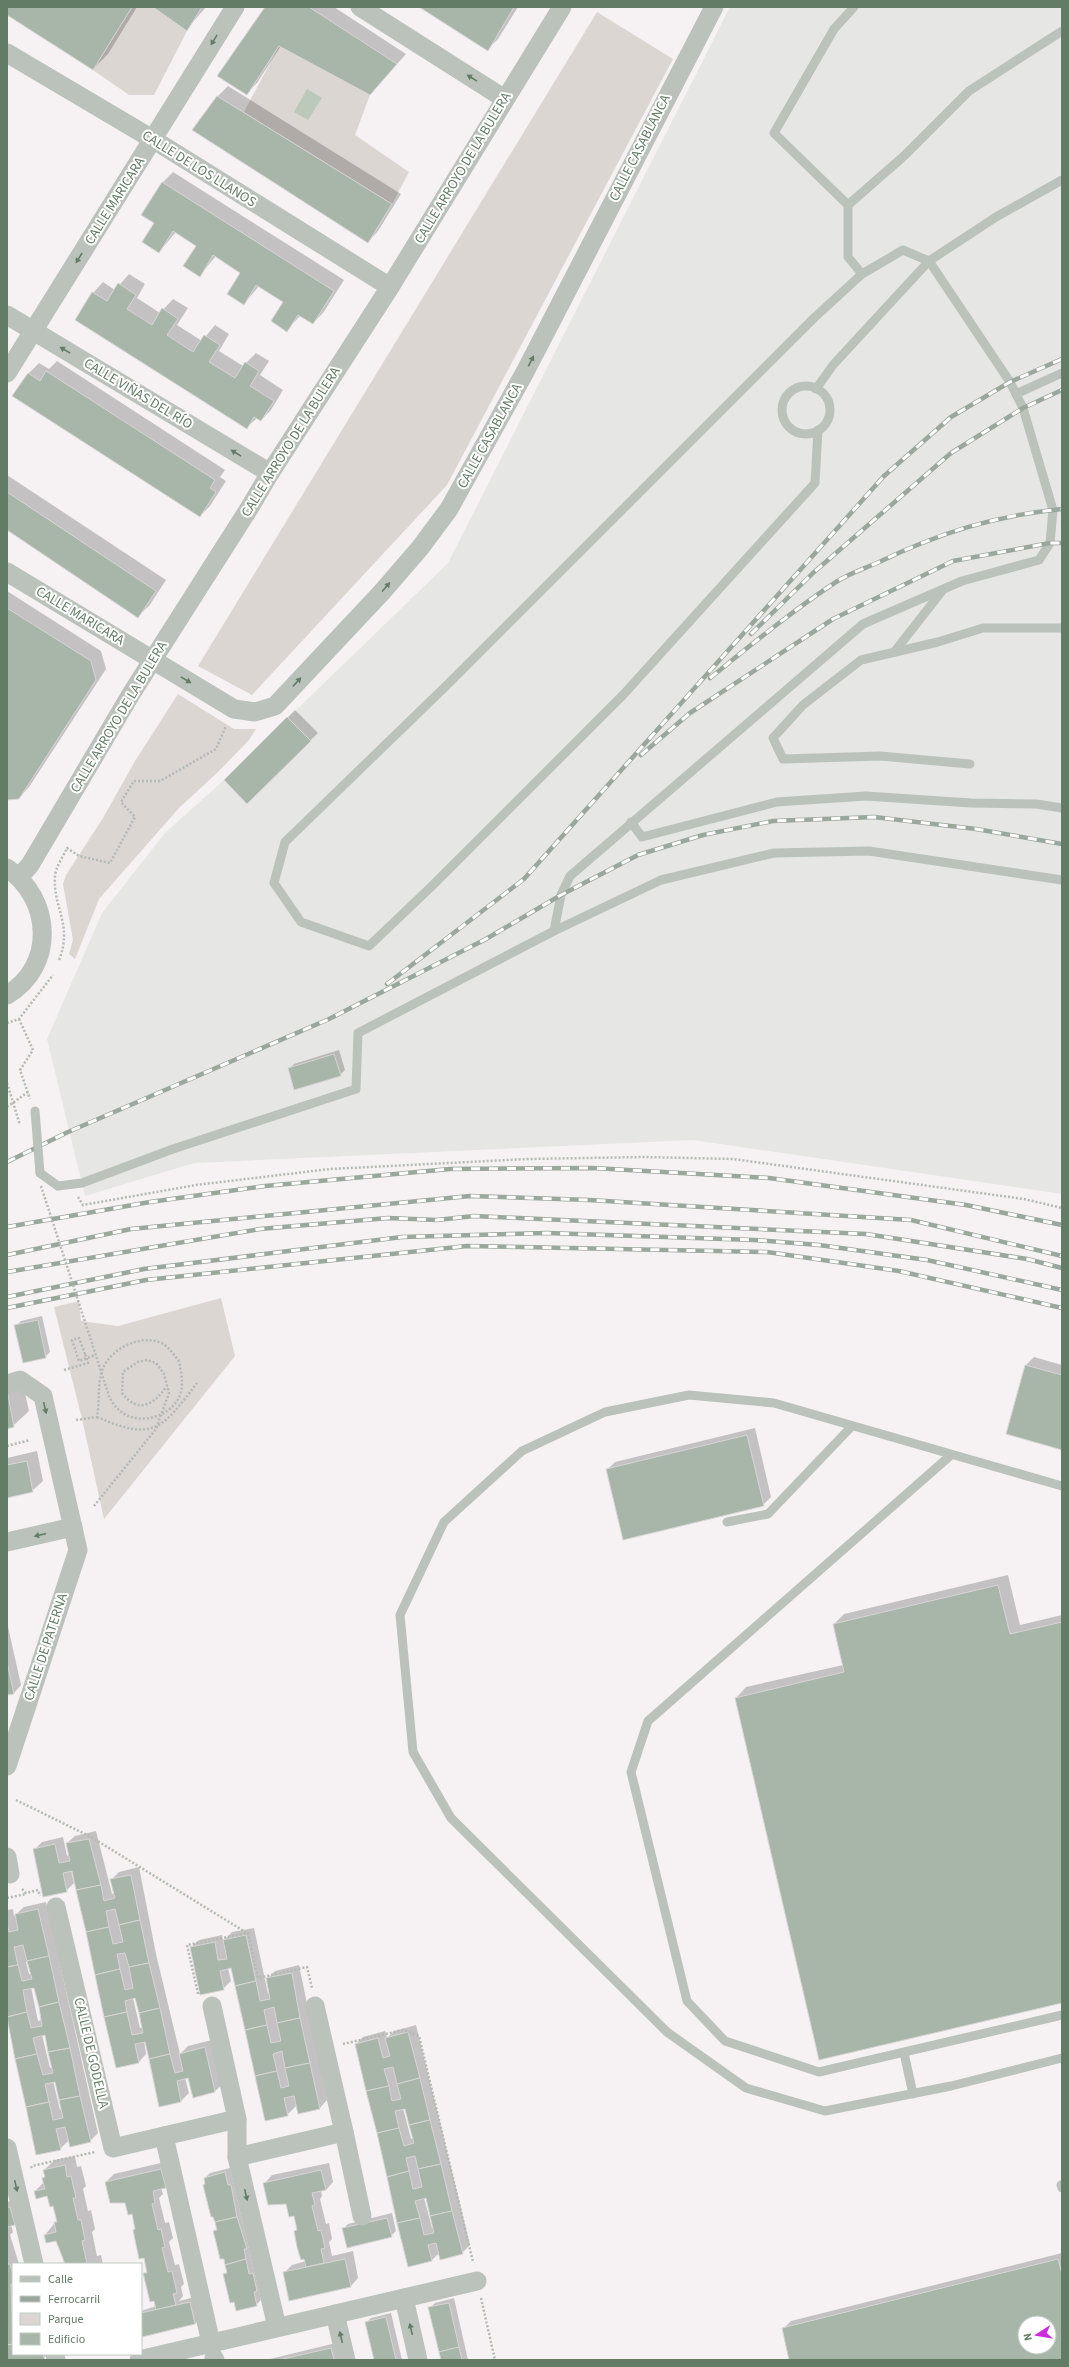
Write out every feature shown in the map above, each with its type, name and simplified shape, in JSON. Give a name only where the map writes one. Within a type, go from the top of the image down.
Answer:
[{"type":"street","name":"CALLE MARICARA","points":[[7,373],[154,140],[235,7]]},
{"type":"street","points":[[360,7],[505,99]]},
{"type":"street","name":"CALLE ARROYO DE LA BULERA","points":[[13,872],[30,865],[153,661],[270,473],[390,287],[562,7]]},
{"type":"street","name":"CALLE CASABLANCA","points":[[153,661],[234,709],[255,712],[275,706],[382,592],[449,509],[525,372],[714,7]]},
{"type":"street","name":"CALLE DE LOS LLANOS","points":[[7,53],[154,140],[390,287]]},
{"type":"street","name":"CALLE VIÑAS DEL RÍO","points":[[7,315],[270,473]]},
{"type":"street","name":"CALLE MARICARA","points":[[7,572],[153,661]]},
{"type":"street","points":[[7,995],[16,990],[33,970],[42,946],[40,915],[34,897],[13,872]]},
{"type":"street","name":"CALLE DE PATERNA","points":[[7,1384],[20,1380],[43,1396],[78,1550],[7,1766]]},
{"type":"street","points":[[7,1542],[73,1527]]},
{"type":"street","name":"CALLE DE GODELLA","points":[[56,1907],[113,2148]]},
{"type":"street","points":[[212,2006],[237,2119],[237,2157],[277,2327]]},
{"type":"street","points":[[315,2006],[362,2216]]},
{"type":"street","points":[[113,2148],[237,2119]]},
{"type":"street","points":[[237,2157],[344,2132]]},
{"type":"street","points":[[164,2136],[213,2354]]},
{"type":"street","points":[[7,2148],[34,2263]]},
{"type":"street","points":[[143,2360],[213,2354],[277,2327],[477,2281]]},
{"type":"street","points":[[404,2298],[418,2360]]},
{"type":"street","points":[[335,2314],[346,2360]]},
{"type":"lane","points":[[854,7],[834,29],[774,133],[848,205],[848,257],[862,274]]},
{"type":"lane","points":[[848,205],[904,156],[969,91],[1062,31]]},
{"type":"lane","points":[[816,389],[833,365],[930,261],[996,217],[1062,180]]},
{"type":"lane","points":[[554,931],[561,895],[570,876],[863,624],[962,581],[1039,560],[1050,543],[1053,510],[1016,394],[1010,382],[930,261],[902,250],[862,274],[808,323],[448,684],[285,842],[274,883],[301,922],[369,946],[423,895],[623,695],[815,483],[818,430]]},
{"type":"lane","points":[[1016,394],[1062,373]]},
{"type":"lane","points":[[806,385],[824,393],[831,411],[824,428],[818,430],[806,435],[788,428],[781,410],[789,392],[806,385]]},
{"type":"lane","points":[[895,651],[943,590]]},
{"type":"lane","points":[[970,764],[880,756],[783,759],[773,738],[803,705],[861,660],[938,642],[984,628],[1062,628]]},
{"type":"lane","points":[[631,822],[642,837],[777,802],[866,796],[971,803],[1036,804],[1062,808]]},
{"type":"lane","points":[[35,1111],[39,1177],[58,1186],[82,1183],[173,1149],[356,1089],[358,1033],[554,931],[661,880],[774,853],[869,851],[1062,880]]},
{"type":"lane","points":[[1062,1486],[951,1456],[774,1403],[689,1395],[605,1412],[522,1451],[444,1522],[400,1615],[413,1752],[451,1818],[667,2032],[746,2088],[825,2111],[914,2094],[1062,2058]]},
{"type":"lane","points":[[727,1522],[768,1514],[852,1426]]},
{"type":"lane","points":[[951,1456],[648,1721],[631,1772],[687,2001],[725,2041],[819,2072],[1062,2015]]},
{"type":"lane","points":[[904,2052],[914,2094]]},
{"type":"path","points":[[67,848],[80,856],[110,863],[135,817],[121,802],[134,781],[160,781],[216,749],[234,709]]},
{"type":"path","points":[[7,1107],[28,1092],[20,1070],[33,1050],[19,1019]]},
{"type":"path","points":[[7,1083],[22,1128]]},
{"type":"path","points":[[69,1185],[83,1205],[196,1185],[330,1169],[528,1159],[644,1157],[733,1159],[1024,1199],[1062,1208]]},
{"type":"path","points":[[39,1177],[95,1355],[109,1396],[118,1409],[129,1416],[139,1418],[159,1416],[170,1410],[180,1395],[182,1380],[179,1361],[170,1349],[160,1342],[139,1340],[121,1348],[112,1355],[103,1368],[100,1381],[97,1417]]},
{"type":"path","points":[[64,1370],[88,1363],[85,1354],[79,1338],[72,1340],[79,1360],[95,1355]]},
{"type":"path","points":[[156,1428],[159,1416],[169,1393],[164,1374],[156,1363],[148,1360],[130,1366],[123,1372],[121,1377],[122,1393],[129,1402],[144,1405],[156,1401],[167,1386]]},
{"type":"path","points":[[94,1506],[156,1428],[172,1416],[197,1383]]},
{"type":"path","points":[[76,1420],[97,1417],[140,1431],[156,1428]]},
{"type":"path","points":[[7,1446],[30,1440]]},
{"type":"path","points":[[16,1800],[91,1837],[248,1933],[258,1978],[307,1967],[315,2006]]},
{"type":"path","points":[[9,1866],[26,1893]]},
{"type":"path","points":[[7,1898],[38,1890],[41,1900],[56,1907]]},
{"type":"path","points":[[212,2006],[200,2001],[187,1944],[248,1933]]},
{"type":"path","points":[[324,2048],[403,2030],[419,2036],[495,2360]]},
{"type":"path","points":[[30,2172],[32,2166],[113,2148]]},
{"type":"shaded area","points":[[730,7],[1062,7],[1062,1194],[693,1140],[194,1163],[85,1196],[47,1039],[102,913],[165,833],[224,780],[448,563]]},
{"type":"shaded area","points":[[307,89],[322,98],[308,120],[294,112]]},
{"type":"green space","points":[[132,7],[153,7],[187,31],[154,95],[129,95],[93,70]]},
{"type":"green space","points":[[597,12],[673,59],[447,485],[252,695],[198,666]]},
{"type":"green space","points":[[279,46],[370,95],[355,135],[409,172],[392,204],[244,112]]},
{"type":"green space","points":[[178,694],[234,729],[256,729],[249,740],[218,772],[179,808],[99,899],[75,959],[69,954],[73,940],[63,884],[66,875],[103,818],[135,761]]},
{"type":"green space","points":[[221,1298],[235,1356],[104,1519],[82,1419],[54,1307],[79,1301],[81,1321],[118,1326]]},
{"type":"building","points":[[7,7],[132,7],[93,70],[7,15]]},
{"type":"building","points":[[153,7],[202,7],[187,31]]},
{"type":"building","points":[[265,7],[309,7],[397,64],[370,95],[279,46],[247,95],[217,76]]},
{"type":"building","points":[[419,7],[514,7],[488,51]]},
{"type":"building","points":[[217,96],[392,204],[368,243],[192,130]]},
{"type":"building","points":[[162,182],[334,291],[313,324],[298,315],[287,332],[271,321],[283,302],[256,285],[244,305],[227,294],[240,273],[213,255],[200,277],[183,266],[196,246],[173,231],[159,253],[142,242],[154,223],[141,215]]},
{"type":"building","points":[[118,283],[136,295],[127,309],[152,325],[162,308],[178,319],[167,335],[193,352],[204,335],[220,345],[209,362],[235,378],[245,362],[259,371],[250,386],[274,401],[261,421],[254,417],[247,429],[75,320],[92,292],[107,301]]},
{"type":"building","points":[[46,371],[215,480],[210,488],[216,492],[200,517],[12,396],[28,373],[40,381]]},
{"type":"building","points":[[7,492],[156,591],[138,618],[7,530]]},
{"type":"building","points":[[7,608],[91,661],[96,680],[19,799],[7,800]]},
{"type":"building","points":[[287,717],[311,741],[247,804],[224,780]]},
{"type":"building","points":[[334,1054],[341,1076],[294,1090],[288,1068]]},
{"type":"building","points":[[38,1320],[46,1358],[23,1363],[14,1325]]},
{"type":"building","points":[[1025,1365],[1062,1375],[1062,1450],[1006,1434]]},
{"type":"building","points":[[7,1395],[14,1427],[7,1429]]},
{"type":"building","points":[[747,1435],[764,1506],[623,1540],[606,1469]]},
{"type":"building","points":[[27,1461],[33,1492],[7,1498],[7,1465]]},
{"type":"building","points":[[998,1585],[1010,1634],[1062,1622],[1062,2003],[819,2060],[735,1698],[844,1672],[833,1624]]},
{"type":"building","points":[[7,1662],[14,1694],[7,1695]]},
{"type":"building","points":[[89,1839],[101,1885],[76,1890],[72,1871],[63,1873],[67,1892],[43,1897],[33,1849],[55,1844],[59,1863],[70,1861],[66,1843]]},
{"type":"building","points":[[131,1875],[140,1920],[119,1925],[115,1909],[106,1911],[109,1927],[86,1932],[76,1890],[101,1885],[104,1901],[115,1898],[110,1879]]},
{"type":"building","points":[[38,1909],[49,1956],[27,1961],[23,1945],[14,1947],[18,1965],[7,1967],[7,1923],[9,1932],[18,1930],[15,1914]]},
{"type":"building","points":[[140,1920],[149,1963],[129,1967],[125,1953],[117,1954],[120,1969],[95,1975],[86,1932],[109,1927],[113,1944],[123,1942],[119,1925]]},
{"type":"building","points":[[246,1935],[256,1981],[235,1986],[231,1968],[220,1971],[224,1990],[200,1995],[190,1947],[215,1942],[218,1960],[227,1959],[223,1940]]},
{"type":"building","points":[[49,1956],[59,2002],[39,2007],[34,1988],[23,1990],[27,2012],[7,2017],[7,1967],[18,1965],[22,1981],[32,1979],[27,1961]]},
{"type":"building","points":[[149,1963],[160,2008],[139,2013],[135,1998],[125,2001],[127,2012],[104,2017],[95,1975],[120,1969],[125,1990],[133,1988],[129,1967]]},
{"type":"building","points":[[292,1973],[300,2018],[277,2023],[274,2007],[264,2010],[267,2025],[245,2030],[235,1986],[256,1981],[260,2001],[270,1999],[266,1978]]},
{"type":"building","points":[[59,2002],[70,2048],[48,2052],[45,2035],[33,2038],[37,2054],[15,2059],[7,2017],[27,2012],[31,2028],[42,2026],[39,2007]]},
{"type":"building","points":[[160,2008],[170,2054],[149,2059],[145,2042],[135,2044],[139,2063],[116,2068],[104,2017],[127,2012],[132,2035],[143,2033],[139,2013]]},
{"type":"building","points":[[300,2018],[310,2063],[285,2068],[282,2051],[273,2054],[277,2071],[255,2076],[245,2030],[267,2025],[271,2043],[281,2041],[277,2023]]},
{"type":"building","points":[[408,2032],[420,2078],[397,2084],[393,2067],[384,2069],[389,2086],[366,2091],[355,2044],[378,2038],[383,2058],[390,2056],[385,2038]]},
{"type":"building","points":[[205,2047],[215,2092],[193,2098],[188,2078],[177,2081],[181,2102],[159,2107],[149,2059],[170,2054],[175,2073],[183,2071],[179,2054]]},
{"type":"building","points":[[70,2048],[80,2096],[59,2100],[55,2082],[45,2084],[49,2102],[26,2107],[15,2059],[37,2054],[43,2075],[53,2073],[48,2052]]},
{"type":"building","points":[[310,2063],[320,2109],[298,2114],[294,2096],[284,2098],[288,2116],[265,2121],[255,2076],[277,2071],[281,2088],[289,2086],[285,2068]]},
{"type":"building","points":[[420,2078],[430,2120],[409,2125],[405,2109],[395,2111],[399,2128],[377,2133],[366,2091],[389,2086],[392,2101],[401,2099],[397,2084]]},
{"type":"building","points":[[80,2096],[91,2142],[70,2147],[65,2127],[56,2129],[61,2150],[36,2155],[26,2107],[49,2102],[53,2120],[63,2118],[59,2100]]},
{"type":"building","points":[[430,2120],[441,2164],[418,2169],[415,2156],[406,2158],[409,2171],[387,2177],[377,2133],[399,2128],[404,2146],[414,2143],[409,2125]]},
{"type":"building","points":[[441,2164],[452,2211],[430,2216],[426,2198],[415,2201],[420,2218],[397,2223],[387,2177],[409,2171],[413,2189],[422,2187],[418,2169]]},
{"type":"building","points":[[65,2165],[67,2177],[71,2176],[76,2198],[73,2198],[78,2220],[81,2220],[85,2240],[82,2241],[87,2263],[65,2263],[56,2241],[46,2243],[44,2235],[56,2232],[54,2222],[57,2222],[53,2206],[50,2207],[47,2196],[36,2199],[34,2191],[45,2189],[42,2178],[45,2177],[43,2170]]},
{"type":"building","points":[[161,2169],[166,2188],[153,2191],[155,2203],[152,2204],[158,2230],[161,2229],[165,2247],[162,2248],[168,2272],[172,2271],[177,2293],[173,2294],[176,2305],[156,2310],[154,2301],[150,2302],[143,2273],[147,2273],[144,2258],[139,2259],[133,2230],[135,2229],[132,2214],[128,2215],[125,2203],[110,2203],[105,2182]]},
{"type":"building","points":[[321,2170],[326,2190],[312,2193],[315,2205],[312,2206],[318,2231],[321,2230],[325,2248],[321,2249],[324,2263],[306,2267],[304,2259],[301,2260],[297,2247],[294,2231],[297,2230],[294,2216],[289,2217],[286,2204],[268,2205],[263,2183]]},
{"type":"building","points":[[225,2172],[228,2185],[231,2185],[237,2217],[215,2222],[213,2217],[211,2217],[203,2185],[205,2184],[204,2178]]},
{"type":"building","points":[[7,2207],[10,2207],[15,2225],[7,2227]]},
{"type":"building","points":[[452,2211],[463,2254],[440,2260],[436,2243],[428,2245],[432,2261],[408,2267],[397,2223],[420,2218],[424,2235],[434,2233],[430,2216]]},
{"type":"building","points":[[237,2217],[247,2249],[244,2249],[246,2259],[225,2265],[224,2259],[220,2259],[213,2231],[217,2230],[215,2222]]},
{"type":"building","points":[[387,2218],[392,2237],[347,2248],[342,2228]]},
{"type":"building","points":[[246,2259],[249,2274],[253,2273],[257,2291],[254,2292],[257,2306],[236,2311],[234,2302],[230,2303],[223,2274],[227,2273],[225,2265]]},
{"type":"building","points":[[345,2259],[351,2287],[289,2301],[283,2272]]},
{"type":"building","points":[[1058,2259],[1062,2274],[1062,2360],[789,2360],[782,2328]]},
{"type":"building","points":[[7,2260],[12,2271],[12,2344],[7,2345]]},
{"type":"building","points":[[190,2302],[195,2324],[142,2337],[142,2313]]},
{"type":"building","points":[[449,2303],[459,2347],[439,2352],[428,2307]]},
{"type":"building","points":[[386,2317],[396,2360],[374,2360],[365,2322]]},
{"type":"building","points":[[12,2344],[12,2355],[43,2355],[45,2360],[7,2360],[7,2345]]},
{"type":"building","points":[[459,2347],[462,2360],[441,2360],[439,2352]]},
{"type":"building","points":[[331,2348],[334,2360],[283,2360],[283,2359]]},
{"type":"railway","points":[[387,984],[524,879],[884,476],[951,417],[1010,382],[1062,359]]},
{"type":"railway","points":[[751,634],[813,573],[951,453],[1023,408],[1062,390]]},
{"type":"railway","points":[[710,678],[772,628],[836,582],[851,574],[922,543],[967,527],[1013,516],[1062,509]]},
{"type":"railway","points":[[641,755],[690,713],[833,619],[953,561],[1050,543],[1062,543]]},
{"type":"railway","points":[[7,1162],[68,1132],[329,1019],[486,939],[561,895],[638,855],[703,835],[773,821],[874,817],[976,829],[1062,844]]},
{"type":"railway","points":[[7,1227],[150,1202],[265,1186],[450,1169],[593,1168],[769,1178],[966,1205],[1062,1225]]},
{"type":"railway","points":[[7,1255],[131,1229],[470,1196],[589,1200],[911,1220],[1062,1256]]},
{"type":"railway","points":[[7,1272],[260,1229],[388,1218],[437,1220],[474,1216],[866,1234],[1027,1259],[1062,1268]]},
{"type":"railway","points":[[7,1297],[144,1269],[402,1237],[547,1233],[754,1240],[819,1245],[927,1260],[1062,1290]]},
{"type":"railway","points":[[7,1308],[146,1280],[467,1246],[767,1252],[899,1271],[1062,1308]]}]
